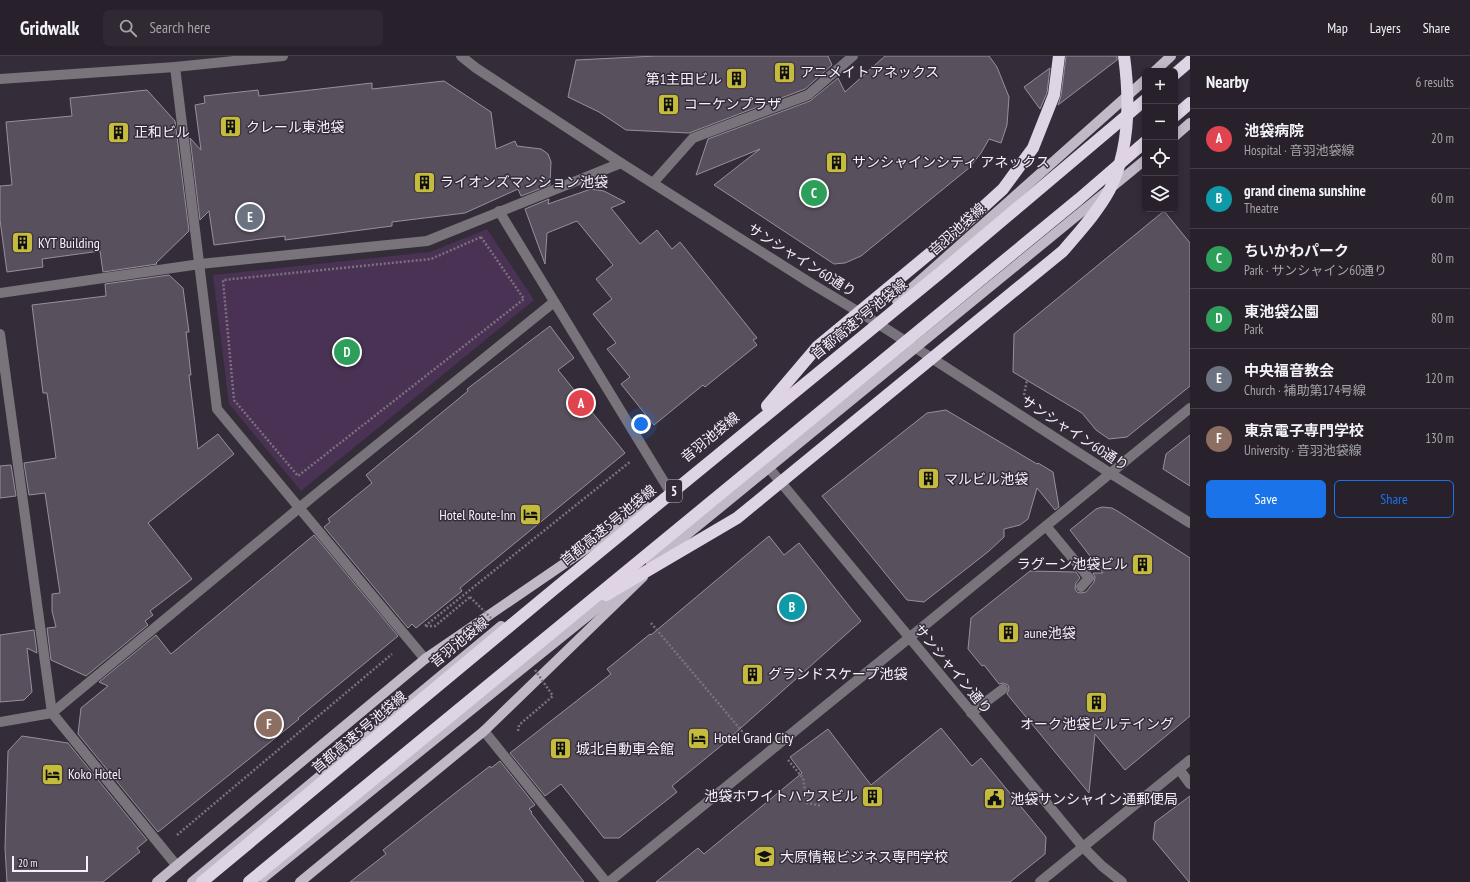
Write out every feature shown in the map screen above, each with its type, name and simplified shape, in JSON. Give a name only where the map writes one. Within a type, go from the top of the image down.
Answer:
[{"type":"highway","points":[[739,437],[818,346],[958,230],[1003,189],[1033,148],[1054,95],[1059,56]]},
{"type":"highway","points":[[572,615],[737,518],[1063,251],[1091,218],[1109,190],[1120,163],[1128,109],[1128,81],[1124,56]]},
{"type":"highway","points":[[1178,72],[1190,62]]},
{"type":"highway","name":"首都高速5号池袋線","points":[[202,882],[546,596],[940,273],[1142,103]]},
{"type":"highway","points":[[1178,113],[1190,103]]},
{"type":"highway","name":"5","points":[[249,882],[1061,214],[1142,145]]},
{"type":"main road","points":[[1158,68],[1171,56]]},
{"type":"main road","name":"音羽池袋線","points":[[192,882],[476,646],[669,490],[874,321],[1142,83]]},
{"type":"main road","points":[[1178,133],[1190,123]]},
{"type":"main road","points":[[258,882],[769,468],[1142,162]]},
{"type":"main road","points":[[158,882],[425,659],[650,505]]},
{"type":"main road","points":[[300,882],[484,731],[680,540]]},
{"type":"street","points":[[0,78],[175,67],[234,59],[284,56]]},
{"type":"street","name":"サンシャイン60通り","points":[[461,56],[476,68],[621,163],[812,284],[874,321],[1190,523]]},
{"type":"street","points":[[653,183],[693,138],[808,95],[853,56]]},
{"type":"street","points":[[1185,56],[1190,62]]},
{"type":"street","points":[[175,67],[217,409],[425,659]]},
{"type":"street","points":[[0,293],[200,264],[427,241],[621,163]]},
{"type":"street","points":[[499,211],[669,490]]},
{"type":"street","points":[[0,722],[52,713],[299,508],[554,302]]},
{"type":"street","points":[[0,334],[5,406],[52,713],[177,866]]},
{"type":"street","points":[[484,731],[608,882],[1190,408]]},
{"type":"street","name":"サンシャイン通り","points":[[769,468],[1083,847],[1102,866],[1122,882]]},
{"type":"street","points":[[1046,526],[1089,578],[1081,587]]},
{"type":"street","points":[[971,713],[1003,689]]},
{"type":"street","points":[[1040,882],[1190,760]]},
{"type":"street","points":[[1179,769],[1190,784]]},
{"type":"path","points":[[481,237],[524,299],[298,476],[234,400],[223,280],[431,259],[481,237]]},
{"type":"path","points":[[1024,395],[1027,380]]},
{"type":"path","points":[[421,630],[635,458]]},
{"type":"path","points":[[426,626],[434,626],[470,597]]},
{"type":"path","points":[[650,623],[763,756]]},
{"type":"path","points":[[177,835],[392,654]]},
{"type":"path","points":[[518,732],[519,725],[553,696]]},
{"type":"path","points":[[776,746],[803,778],[807,802],[822,806]]},
{"type":"shaded area","points":[[487,229],[534,300],[301,491],[229,404],[213,275],[430,252]]},
{"type":"building","points":[[656,56],[828,56],[832,65],[805,89],[689,133],[626,130],[599,112],[568,97],[576,60]]},
{"type":"building","name":"サンシャインシティ アネックス","points":[[885,56],[989,56],[997,67],[1009,97],[1007,125],[1001,143],[989,139],[981,153],[969,168],[861,256],[845,263],[834,264],[714,185],[760,149],[696,175],[708,139],[810,101],[838,78],[845,92]]},
{"type":"building","points":[[1066,56],[1117,56],[1117,60],[1058,105],[1061,96]]},
{"type":"building","points":[[1050,68],[1047,93],[1040,109],[1024,87]]},
{"type":"building","points":[[444,81],[491,112],[496,149],[515,141],[517,146],[541,149],[548,154],[551,162],[550,185],[521,196],[518,189],[465,213],[392,222],[392,226],[285,240],[285,236],[214,245],[209,211],[200,220],[190,138],[201,150],[195,105],[205,103],[204,96],[258,90],[259,96],[372,83],[372,89]]},
{"type":"building","points":[[147,90],[175,121],[189,231],[156,263],[157,264],[103,272],[100,251],[42,259],[43,267],[7,272],[0,220],[0,186],[12,185],[6,122],[72,116],[70,98]]},
{"type":"building","points":[[591,189],[604,191],[625,202],[611,208],[640,244],[657,230],[672,249],[680,242],[757,338],[753,340],[757,345],[705,387],[703,385],[654,425],[621,384],[630,377],[607,349],[616,343],[593,314],[612,299],[596,279],[613,265],[577,221],[547,233],[545,264],[525,209],[549,199],[548,204]]},
{"type":"building","points":[[1163,212],[1165,212],[1190,243],[1190,386],[1127,437],[1109,439],[1096,430],[1082,413],[1013,372],[1014,334]]},
{"type":"building","points":[[169,275],[183,288],[189,332],[186,332],[191,375],[189,375],[198,449],[218,434],[234,454],[148,523],[192,579],[150,611],[153,615],[145,621],[148,625],[86,676],[51,660],[47,628],[56,627],[52,611],[52,594],[60,593],[45,493],[29,495],[24,463],[56,458],[47,393],[43,393],[32,305],[106,296],[105,284]]},
{"type":"building","points":[[550,326],[574,358],[558,370],[625,453],[460,588],[462,591],[416,628],[412,624],[408,628],[324,527],[330,522],[328,519],[372,483],[366,475],[468,391],[467,389]]},
{"type":"building","name":"マルビル池袋","points":[[946,410],[1053,472],[1059,507],[1055,510],[1037,488],[1028,519],[1020,525],[1004,529],[1004,537],[989,551],[924,602],[907,600],[822,496],[927,413]]},
{"type":"building","points":[[1190,435],[1190,486],[1163,469],[1166,454]]},
{"type":"building","points":[[11,465],[16,496],[0,498],[0,466]]},
{"type":"building","points":[[1102,507],[1112,508],[1119,512],[1190,558],[1190,716],[1125,770],[1095,734],[1089,793],[1007,694],[1009,689],[1008,685],[1003,683],[999,684],[984,665],[982,666],[968,649],[971,618],[1030,571],[1076,572],[1080,578],[1076,583],[1075,589],[1080,593],[1086,592],[1094,582],[1095,577],[1093,573],[1103,573],[1070,530],[1096,509]]},
{"type":"building","points":[[314,535],[398,636],[298,718],[299,719],[158,832],[78,734],[81,708],[108,686],[99,682],[156,635],[171,654]]},
{"type":"building","points":[[769,536],[784,555],[799,543],[861,621],[733,736],[672,786],[677,792],[619,838],[604,838],[561,784],[545,796],[510,753],[611,674],[607,669],[650,634],[651,635]]},
{"type":"building","points":[[34,630],[37,653],[27,648],[32,692],[24,700],[0,702],[0,635]]},
{"type":"building","points":[[941,728],[972,766],[981,758],[1046,837],[1045,854],[1010,882],[656,882],[698,848],[704,854],[802,773],[790,757],[828,729],[871,785]]},
{"type":"building","points":[[22,736],[68,743],[147,840],[137,848],[140,852],[103,882],[7,882],[5,848],[8,751]]},
{"type":"building","points":[[500,761],[535,805],[529,809],[532,812],[531,813],[584,882],[350,882],[386,854],[383,850],[490,766],[491,768]]},
{"type":"building","points":[[1190,796],[1189,882],[1153,839],[1155,822]]},
{"type":"place","name":"アニメイトアネックス","points":[[784,72]]},
{"type":"place","name":"第1主田ビル","points":[[737,79]]},
{"type":"place","name":"コーケンプラザ","points":[[669,104]]},
{"type":"place","name":"クレール東池袋","points":[[230,127]]},
{"type":"place","name":"正和ビル","points":[[118,132]]},
{"type":"place","name":"サンシャインシティ アネックス","points":[[837,162]]},
{"type":"place","name":"ライオンズマンション池袋","points":[[424,182]]},
{"type":"place","name":"ちいかわパーク","points":[[814,193]]},
{"type":"place","name":"中央福音教会","points":[[250,217]]},
{"type":"place","name":"KYT Building","points":[[22,243]]},
{"type":"place","name":"東池袋公園","points":[[347,352]]},
{"type":"place","name":"池袋病院","points":[[581,403]]},
{"type":"place","name":"マルビル池袋","points":[[928,479]]},
{"type":"place","name":"Hotel Route-Inn","points":[[531,515]]},
{"type":"place","name":"ラグーン池袋ビル","points":[[1143,564]]},
{"type":"place","name":"grand cinema sunshine","points":[[792,607]]},
{"type":"place","name":"aune池袋","points":[[1009,633]]},
{"type":"place","name":"グランドスケープ池袋","points":[[753,674]]},
{"type":"place","name":"オーク池袋ビルテイング","points":[[1097,702]]},
{"type":"place","name":"東京電子専門学校","points":[[269,724]]},
{"type":"place","name":"Hotel Grand City","points":[[699,738]]},
{"type":"place","name":"城北自動車会館","points":[[560,749]]},
{"type":"place","name":"Koko Hotel","points":[[53,774]]},
{"type":"place","name":"池袋ホワイトハウスビル","points":[[873,796]]},
{"type":"place","name":"池袋サンシャイン通郵便局","points":[[994,799]]},
{"type":"place","name":"大原情報ビジネス専門学校","points":[[765,857]]}]
